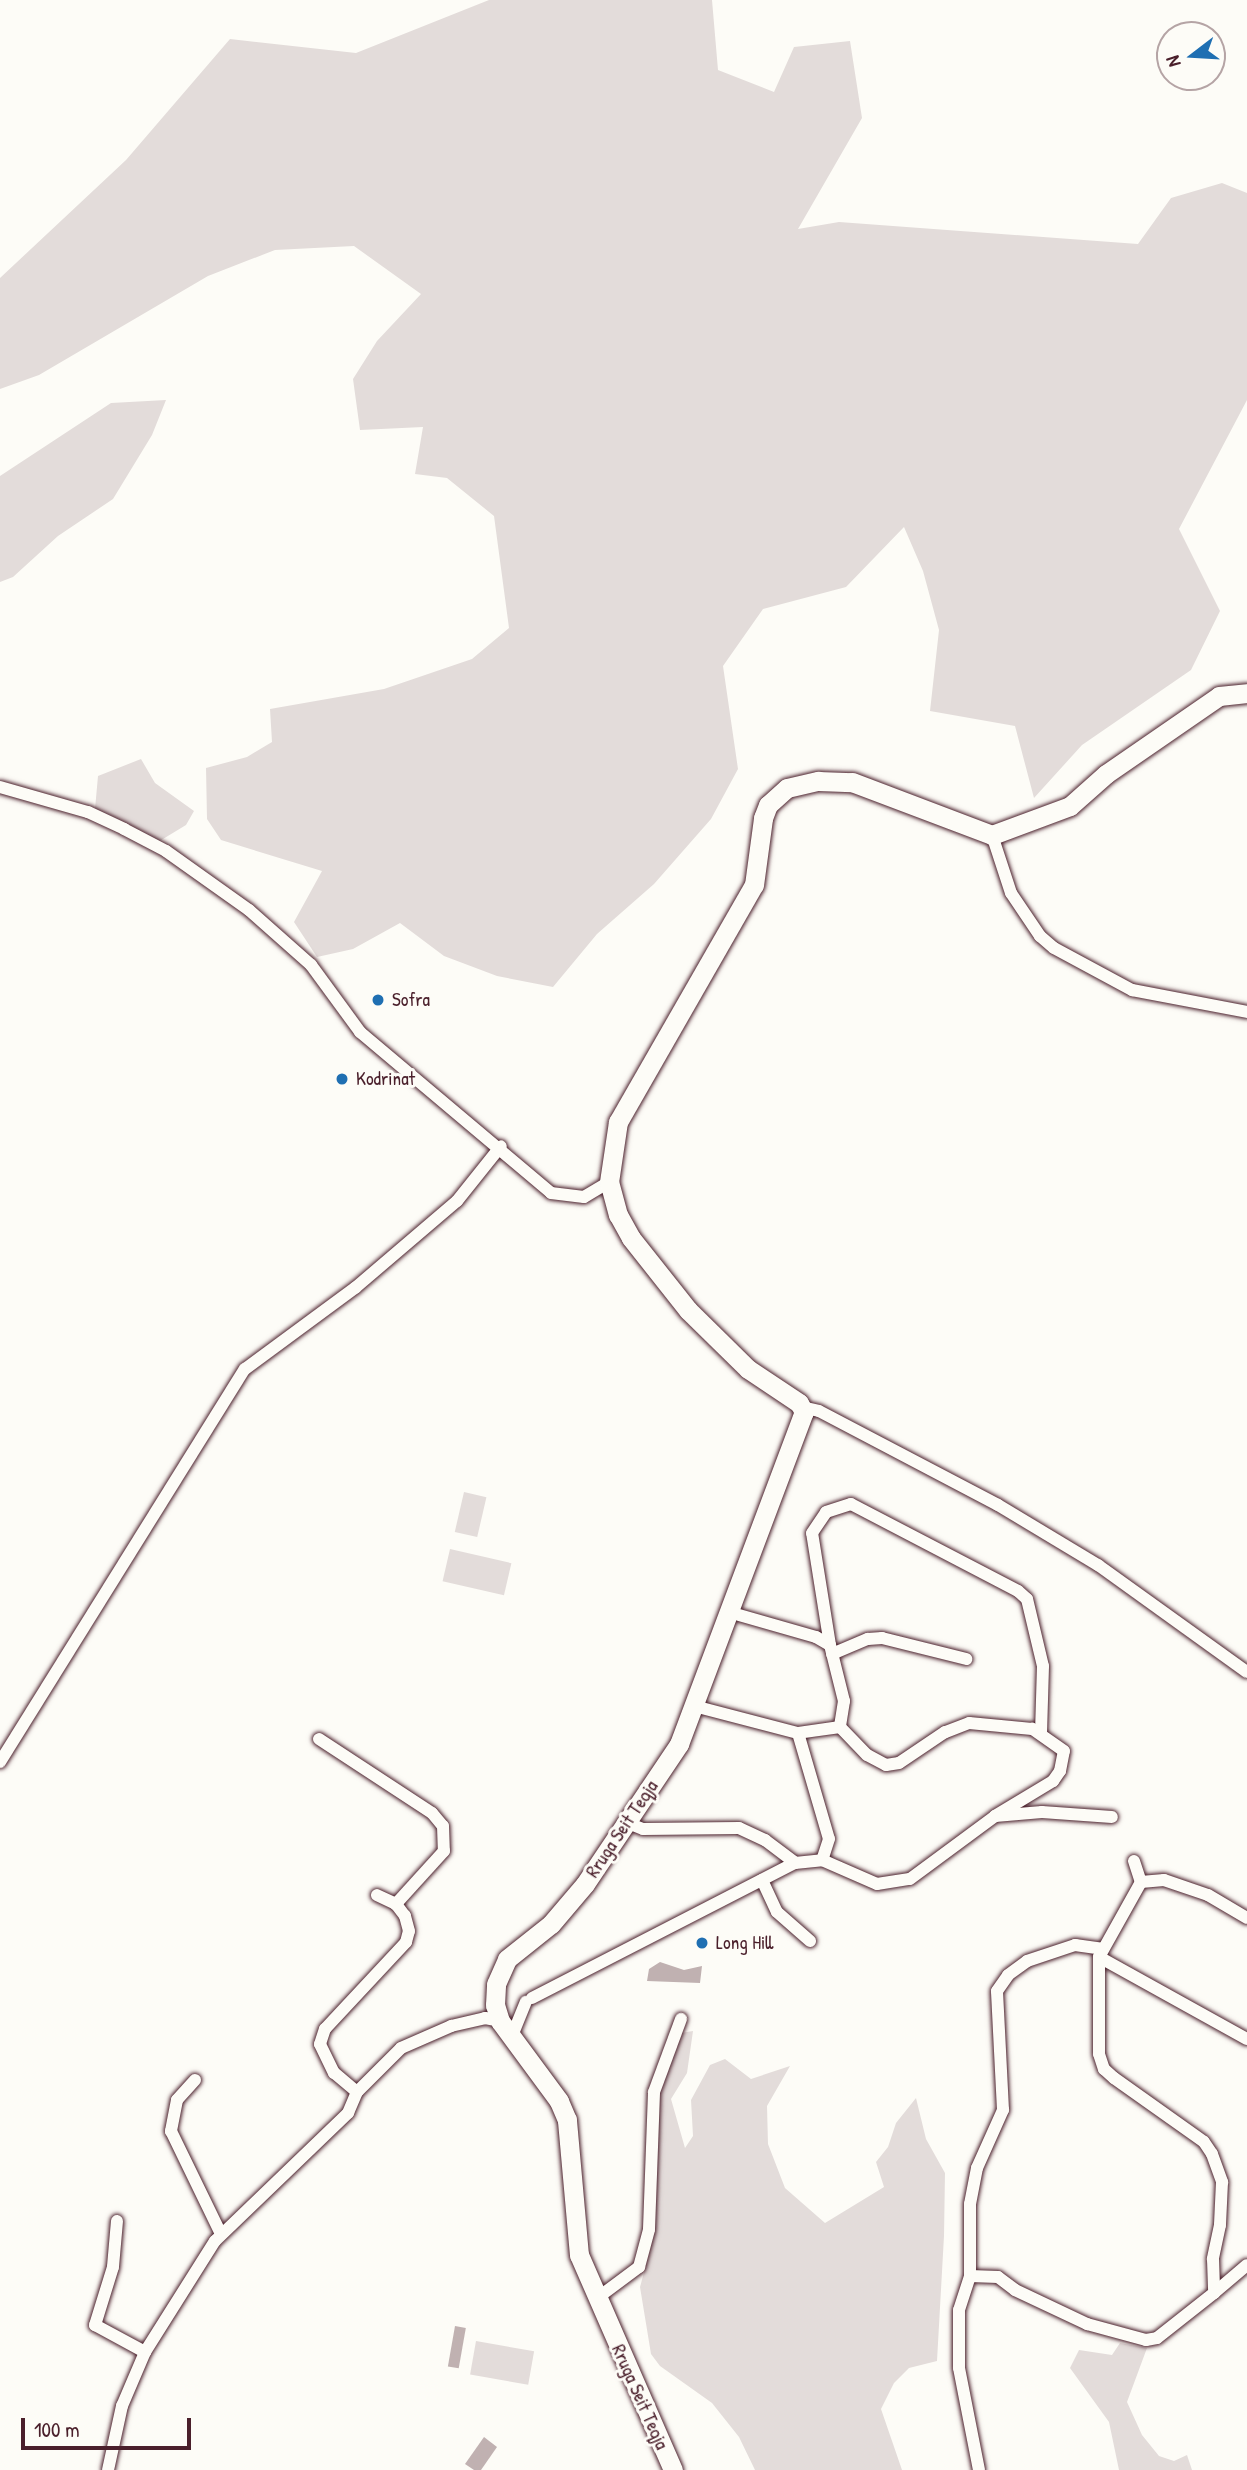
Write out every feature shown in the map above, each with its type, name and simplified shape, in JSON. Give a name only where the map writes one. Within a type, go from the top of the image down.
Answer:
[{"type":"main road","points":[[802,1407],[748,1369],[688,1310],[618,1216],[609,1182],[610,1154],[625,1107],[754,885],[763,818],[776,796],[806,783],[852,782],[992,835],[1070,806],[1105,774],[1219,696],[1247,693]]},
{"type":"main road","name":"Rruga Seit Teqja","points":[[673,2470],[579,2255],[573,2224],[567,2120],[559,2101],[505,2029],[495,2005],[496,1984],[507,1959],[551,1924],[628,1823],[679,1744],[803,1422],[802,1407]]},
{"type":"street","points":[[0,786],[89,812],[194,870],[290,943],[360,1032],[501,1146],[540,1184],[562,1197],[584,1197],[609,1182]]},
{"type":"street","points":[[992,835],[1011,893],[1040,936],[1054,948],[1132,990],[1247,1012]]},
{"type":"street","points":[[0,1762],[245,1369],[355,1287],[457,1201],[501,1146]]},
{"type":"street","points":[[802,1407],[819,1411],[998,1505],[1098,1565],[1247,1672]]},
{"type":"street","points":[[840,1727],[845,1701],[831,1649],[812,1533],[826,1512],[851,1504],[1018,1591],[1027,1600],[1043,1666],[1041,1733]]},
{"type":"street","points":[[739,1615],[816,1636],[831,1649]]},
{"type":"street","points":[[831,1649],[881,1638],[966,1659]]},
{"type":"street","points":[[694,1706],[798,1733],[840,1727]]},
{"type":"street","points":[[108,2470],[122,2406],[145,2352],[164,2317],[221,2234],[348,2113],[357,2092],[388,2059],[424,2035],[485,2018],[505,2029],[529,2000],[795,1863],[822,1860],[877,1884],[900,1884],[995,1816],[1044,1788],[1060,1772],[1064,1751],[1041,1733],[969,1724],[945,1732],[899,1763],[886,1765],[867,1755],[840,1727]]},
{"type":"street","points":[[798,1733],[829,1839],[822,1860]]},
{"type":"street","points":[[319,1739],[432,1813],[443,1826],[444,1852],[396,1904]]},
{"type":"street","points":[[995,1816],[1042,1812],[1112,1817]]},
{"type":"street","points":[[628,1823],[643,1829],[739,1828],[765,1840],[795,1863]]},
{"type":"street","points":[[1134,1861],[1141,1882],[1101,1953],[1099,2054],[1104,2069],[1204,2142],[1219,2172],[1221,2214],[1213,2259],[1214,2293]]},
{"type":"street","points":[[762,1880],[777,1912],[810,1941]]},
{"type":"street","points":[[1141,1882],[1164,1880],[1208,1895],[1247,1918]]},
{"type":"street","points":[[357,2092],[334,2073],[320,2044],[325,2029],[406,1942],[410,1931],[396,1904],[377,1895]]},
{"type":"street","points":[[978,2470],[959,2368],[958,2310],[970,2276],[972,2192],[977,2168],[1003,2110],[998,1991],[1008,1975],[1027,1961],[1075,1945],[1101,1953],[1247,2039]]},
{"type":"street","points":[[596,2299],[639,2267],[649,2229],[654,2092],[681,2018]]},
{"type":"street","points":[[195,2080],[177,2100],[172,2131],[221,2234]]},
{"type":"street","points":[[117,2221],[113,2267],[95,2325],[145,2352]]},
{"type":"street","points":[[970,2276],[998,2277],[1015,2290],[1087,2324],[1146,2340],[1157,2338],[1247,2265]]},
{"type":"shaded area","points":[[489,0],[712,0],[718,70],[774,92],[794,47],[850,41],[862,118],[798,229],[839,222],[1138,244],[1171,198],[1222,183],[1247,193],[1247,400],[1179,529],[1220,611],[1191,670],[1082,745],[1034,798],[1015,726],[930,711],[939,630],[923,571],[904,527],[846,587],[763,609],[723,666],[738,769],[711,819],[654,884],[597,934],[553,987],[497,976],[444,956],[400,923],[353,949],[317,957],[294,922],[322,871],[221,840],[207,819],[206,768],[247,757],[272,742],[270,709],[384,689],[472,659],[509,628],[494,516],[447,478],[415,474],[423,427],[360,430],[353,379],[377,341],[421,294],[354,246],[275,250],[208,276],[39,375],[0,389],[0,278],[126,160],[230,39],[356,53]]},
{"type":"shaded area","points":[[166,400],[152,435],[113,499],[58,536],[13,577],[0,582],[0,476],[111,403]]},
{"type":"shaded area","points":[[141,759],[155,783],[194,811],[186,825],[158,842],[95,809],[98,776]]},
{"type":"shaded area","points":[[464,1492],[486,1497],[477,1537],[455,1532]]},
{"type":"shaded area","points":[[450,1549],[511,1563],[504,1595],[443,1581]]},
{"type":"shaded area","points":[[660,1962],[684,1970],[702,1966],[700,1983],[647,1981],[649,1969]]},
{"type":"shaded area","points":[[693,2031],[687,2073],[671,2099],[685,2148],[693,2136],[691,2100],[710,2065],[725,2059],[751,2079],[790,2066],[767,2106],[768,2144],[785,2188],[825,2223],[884,2187],[876,2162],[888,2147],[896,2123],[916,2098],[926,2139],[945,2173],[944,2236],[937,2361],[909,2368],[894,2383],[881,2409],[902,2470],[755,2470],[739,2437],[712,2403],[660,2366],[651,2354],[640,2287],[651,2247],[659,2093],[681,2033]]},
{"type":"shaded area","points":[[455,2326],[466,2328],[459,2368],[448,2366]]},
{"type":"shaded area","points":[[476,2341],[534,2351],[528,2385],[470,2374]]},
{"type":"shaded area","points":[[1120,2343],[1147,2348],[1127,2402],[1142,2435],[1159,2456],[1174,2461],[1187,2455],[1192,2470],[1119,2470],[1109,2422],[1070,2368],[1079,2350],[1112,2355]]},
{"type":"shaded area","points":[[484,2437],[497,2447],[481,2470],[474,2470],[465,2464]]},
{"type":"place","name":"Sofra","points":[[378,1000]]},
{"type":"place","name":"Kodrinat","points":[[342,1079]]},
{"type":"place","name":"Long Hill","points":[[702,1943]]}]
